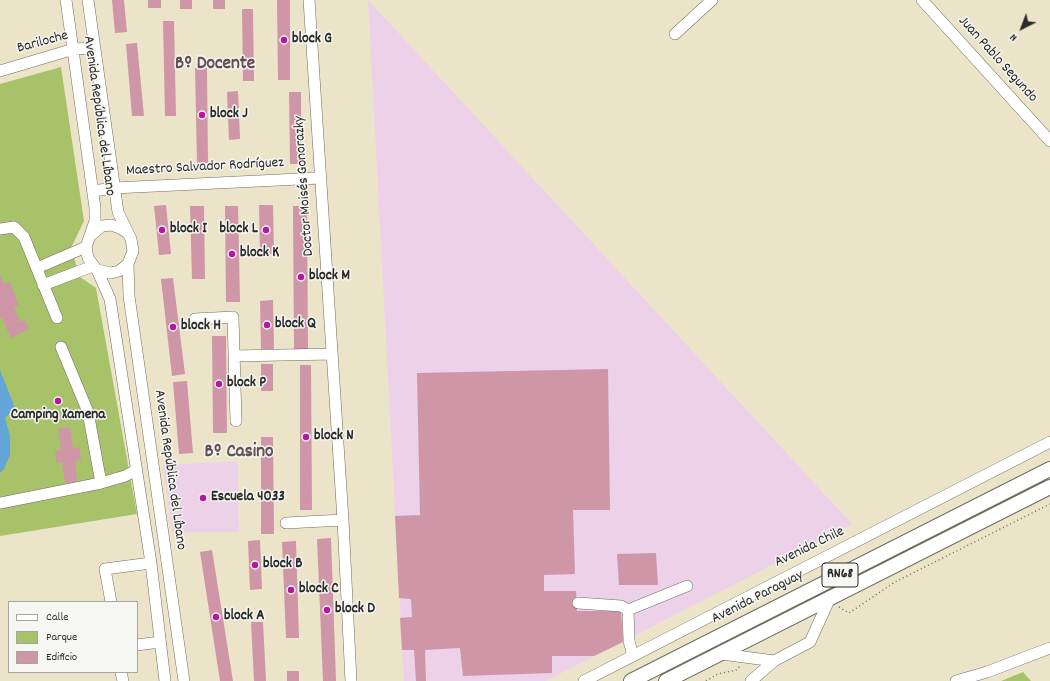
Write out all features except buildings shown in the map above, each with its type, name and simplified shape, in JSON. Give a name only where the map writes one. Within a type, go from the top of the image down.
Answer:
[{"type":"main road","name":"Avenida Paraguay","points":[[631,681],[1050,469]]},
{"type":"main road","name":"RN68","points":[[666,681],[1050,487]]},
{"type":"street","name":"Avenida República del Líbano","points":[[66,0],[93,191],[95,221],[90,236]]},
{"type":"street","name":"Avenida República del Líbano","points":[[88,0],[114,188],[118,212],[126,232]]},
{"type":"street","name":"Doctor Moisés Gonorazky","points":[[309,0],[343,520],[351,681]]},
{"type":"street","points":[[675,34],[712,0]]},
{"type":"street","name":"Juan Pablo Segundo","points":[[922,0],[1050,141]]},
{"type":"street","name":"Bariloche","points":[[0,71],[74,49],[94,48]]},
{"type":"street","name":"Maestro Salvador Rodríguez","points":[[93,191],[114,188],[320,178]]},
{"type":"street","points":[[43,285],[95,268],[111,272],[119,271],[128,264],[133,251],[131,239],[126,232],[111,225],[102,226],[90,236],[86,247],[88,258],[95,268]]},
{"type":"street","points":[[0,229],[8,226],[14,227],[24,237],[57,318]]},
{"type":"street","points":[[37,268],[86,247]]},
{"type":"street","name":"Avenida República del Líbano","points":[[128,264],[129,296],[184,681]]},
{"type":"street","name":"Avenida República del Líbano","points":[[95,268],[110,298],[151,563],[165,681]]},
{"type":"street","points":[[195,319],[233,317],[236,421]]},
{"type":"street","points":[[61,347],[88,412],[101,483]]},
{"type":"street","points":[[234,356],[332,354]]},
{"type":"street","points":[[132,445],[137,438],[142,439],[151,449]]},
{"type":"street","name":"Avenida Chile","points":[[584,681],[1050,442]]},
{"type":"street","points":[[0,503],[101,483],[125,476],[136,470]]},
{"type":"street","points":[[141,504],[144,508],[148,509],[152,508],[158,501]]},
{"type":"street","points":[[286,523],[343,520]]},
{"type":"street","points":[[110,601],[106,569],[151,563]]},
{"type":"street","points":[[628,610],[687,586]]},
{"type":"street","points":[[751,681],[774,661],[810,642],[830,598]]},
{"type":"street","points":[[578,603],[621,606],[628,610]]},
{"type":"street","points":[[628,610],[630,641],[633,656]]},
{"type":"street","points":[[138,645],[160,642]]},
{"type":"street","points":[[956,681],[987,672],[1050,648]]},
{"type":"street","points":[[722,654],[774,661]]},
{"type":"path","points":[[824,612],[837,605],[849,613],[895,582],[1050,504]]},
{"type":"path","points":[[706,681],[718,674],[736,670],[746,658]]},
{"type":"shaded area","points":[[368,0],[852,524],[546,681],[404,681]]},
{"type":"shaded area","name":"Escuela 4033","points":[[238,461],[239,532],[172,532],[163,465]]},
{"type":"green space","name":"Camping Xamena","points":[[61,67],[84,221],[71,248],[80,277],[96,288],[137,514],[0,536],[0,84]]},
{"type":"green space","points":[[1023,672],[1031,681],[1001,681]]},
{"type":"water","points":[[0,370],[15,408],[5,418],[10,436],[10,455],[4,469],[0,473]]},
{"type":"place","name":"block G","points":[[284,40]]},
{"type":"place","name":"block J","points":[[202,115]]},
{"type":"place","name":"block I","points":[[162,230]]},
{"type":"place","name":"block L","points":[[266,230]]},
{"type":"place","name":"block K","points":[[232,254]]},
{"type":"place","name":"block M","points":[[301,277]]},
{"type":"place","name":"block Q","points":[[267,325]]},
{"type":"place","name":"block H","points":[[173,327]]},
{"type":"place","name":"block P","points":[[219,384]]},
{"type":"place","name":"Camping Xamena","points":[[58,401]]},
{"type":"place","name":"block N","points":[[306,437]]},
{"type":"place","name":"Escuela 4033","points":[[203,498]]},
{"type":"place","name":"block B","points":[[255,565]]},
{"type":"place","name":"block C","points":[[291,590]]},
{"type":"place","name":"block D","points":[[327,610]]},
{"type":"place","name":"block A","points":[[216,617]]},
{"type":"district","name":"Bº Docente","points":[[215,65]]},
{"type":"district","name":"Bº Casino","points":[[239,453]]}]
